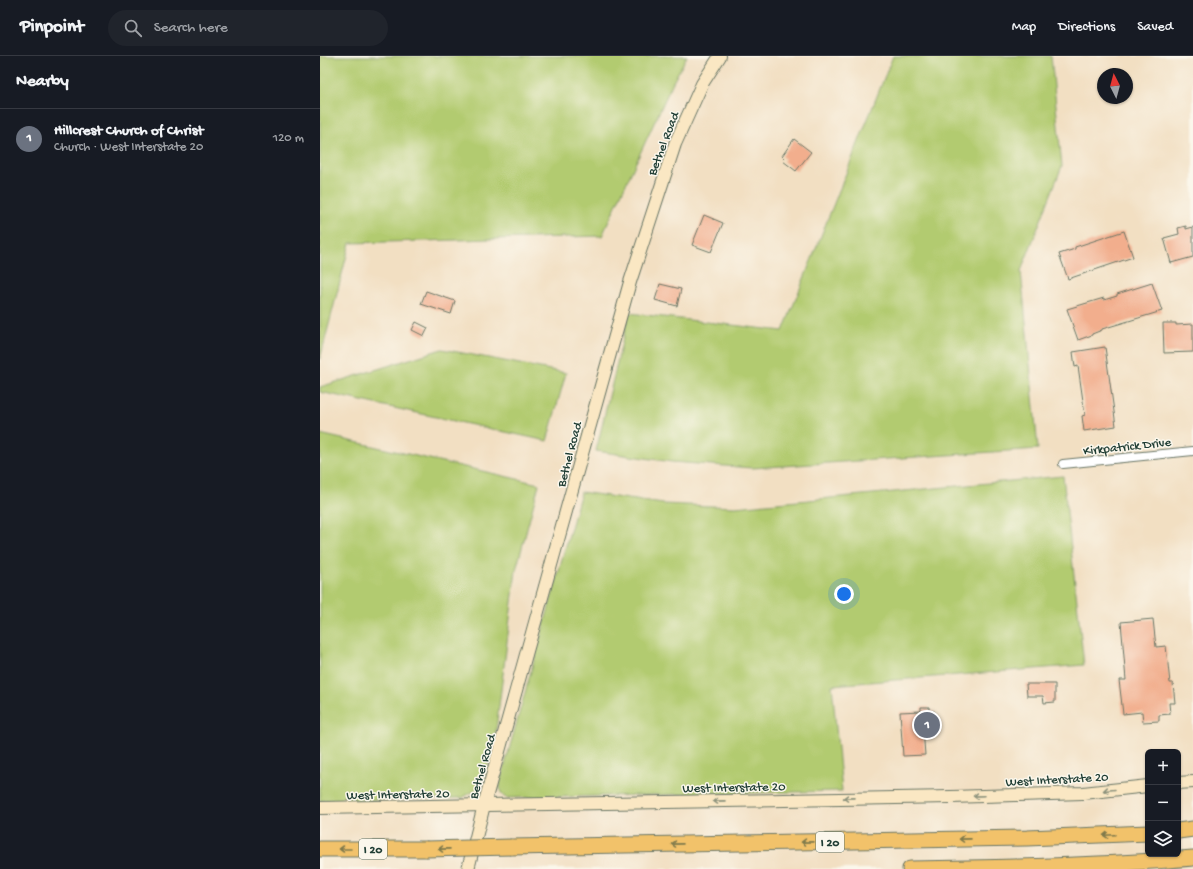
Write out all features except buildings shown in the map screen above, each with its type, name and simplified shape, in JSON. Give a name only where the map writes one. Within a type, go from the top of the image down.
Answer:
[{"type":"highway","points":[[1181,831],[1193,829]]},
{"type":"highway","name":"I 20","points":[[320,849],[426,849],[1027,838],[1145,833]]},
{"type":"highway","points":[[910,869],[1022,868],[1147,862],[1193,858]]},
{"type":"main road","name":"Bethel Road","points":[[468,869],[484,805],[632,274],[675,144],[702,84],[720,56]]},
{"type":"main road","points":[[1181,784],[1193,782]]},
{"type":"main road","name":"West Interstate 20","points":[[320,808],[973,796],[1083,793],[1145,786]]},
{"type":"street","name":"Kirkpatrick Drive","points":[[1063,464],[1193,451]]},
{"type":"green space","points":[[320,56],[687,56],[673,82],[602,236],[350,243],[320,359]]},
{"type":"green space","points":[[893,56],[1051,56],[1062,166],[1021,271],[1038,449],[752,468],[672,462],[596,451],[629,313],[783,331]]},
{"type":"green space","points":[[442,349],[566,373],[547,441],[320,392],[320,387]]},
{"type":"green space","points":[[320,434],[539,484],[516,570],[495,738],[484,779],[476,790],[462,798],[320,801]]},
{"type":"green space","points":[[1063,476],[1084,665],[832,685],[842,791],[506,798],[501,793],[500,782],[581,492],[663,504],[735,507]]},
{"type":"place","name":"Hillcrest Church of Christ","points":[[927,725]]}]
